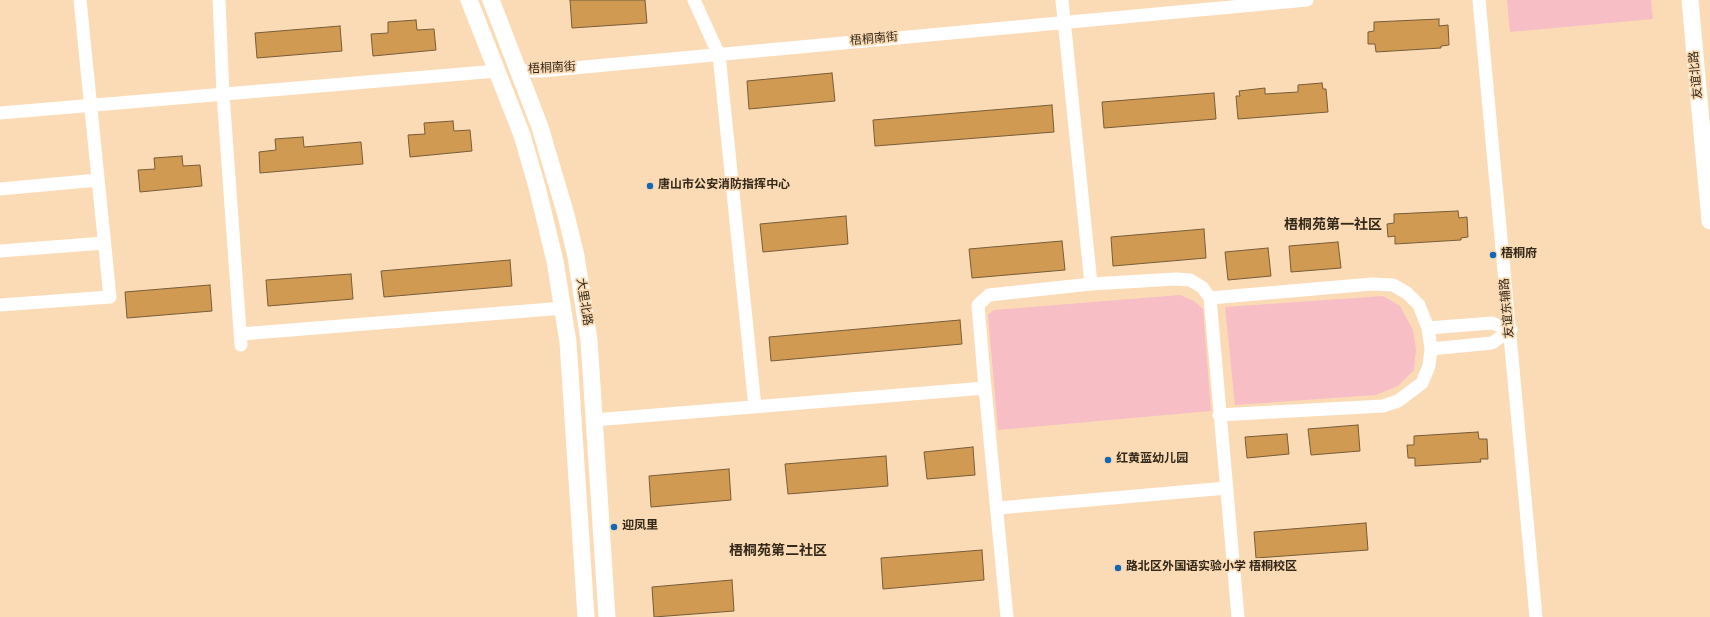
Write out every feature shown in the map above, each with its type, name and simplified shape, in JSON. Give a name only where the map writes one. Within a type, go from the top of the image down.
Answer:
[{"type":"main road","name":"大里北路","points":[[469,0],[522,136],[537,187],[555,261],[564,308],[568,342],[586,617]]},
{"type":"main road","name":"大里北路","points":[[491,0],[540,127],[576,256],[590,340],[607,617]]},
{"type":"main road","name":"友谊北路","points":[[1690,0],[1710,221]]},
{"type":"street","points":[[0,305],[110,297],[80,0]]},
{"type":"street","points":[[219,0],[223,94],[241,340],[564,308]]},
{"type":"street","points":[[694,0],[718,51],[755,407]]},
{"type":"street","points":[[1062,0],[1091,284]]},
{"type":"street","name":"梧桐南街","points":[[1064,19],[1240,0]]},
{"type":"street","name":"梧桐南街","points":[[519,71],[541,71],[718,51],[1064,19],[1306,0]]},
{"type":"street","name":"友谊东辅路","points":[[1479,0],[1536,617]]},
{"type":"street","points":[[0,113],[497,71]]},
{"type":"street","points":[[0,189],[98,180]]},
{"type":"street","points":[[0,251],[104,243]]},
{"type":"street","points":[[1007,617],[978,305],[989,295],[1091,284],[1176,279],[1190,280],[1202,287],[1210,298],[1238,617]]},
{"type":"street","points":[[1210,298],[1372,284],[1393,285],[1407,293],[1419,306],[1428,328],[1431,349],[1429,366],[1422,383],[1398,401],[1383,406],[1220,416]]},
{"type":"street","points":[[1428,328],[1492,322],[1510,330]]},
{"type":"street","points":[[1431,349],[1492,343],[1510,330]]},
{"type":"street","points":[[594,420],[985,388]]},
{"type":"street","points":[[998,508],[1227,488]]},
{"type":"shaded area","points":[[1507,0],[1651,0],[1653,19],[1510,32]]},
{"type":"shaded area","points":[[1180,295],[1194,301],[1203,309],[1211,411],[998,430],[988,315],[994,310]]},
{"type":"shaded area","points":[[1383,296],[1400,306],[1413,330],[1416,349],[1414,370],[1398,386],[1376,395],[1235,405],[1225,307]]},
{"type":"building","points":[[570,0],[645,0],[647,23],[572,28]]},
{"type":"building","points":[[1439,19],[1439,26],[1448,25],[1449,45],[1441,46],[1441,48],[1376,52],[1375,44],[1368,44],[1368,32],[1374,31],[1374,22]]},
{"type":"building","points":[[416,20],[417,30],[434,29],[436,50],[373,56],[371,34],[388,33],[388,22]]},
{"type":"building","points":[[340,26],[342,51],[257,58],[255,33]]},
{"type":"building","points":[[832,73],[835,101],[749,109],[747,81]]},
{"type":"building","points":[[1322,83],[1323,89],[1326,89],[1328,112],[1238,119],[1236,96],[1240,96],[1239,91],[1265,88],[1265,94],[1298,92],[1298,85]]},
{"type":"building","points":[[1214,93],[1216,119],[1104,128],[1102,102]]},
{"type":"building","points":[[1052,105],[1054,132],[875,146],[873,120]]},
{"type":"building","points":[[453,121],[454,131],[470,130],[472,151],[410,157],[408,135],[425,134],[424,123]]},
{"type":"building","points":[[303,137],[304,147],[361,142],[363,164],[260,173],[259,152],[276,150],[275,139]]},
{"type":"building","points":[[182,156],[183,166],[200,165],[202,186],[140,192],[138,170],[155,169],[154,158]]},
{"type":"building","points":[[1458,211],[1459,218],[1467,217],[1468,237],[1461,238],[1461,240],[1395,244],[1395,236],[1388,237],[1387,224],[1394,223],[1394,214]]},
{"type":"building","points":[[846,216],[848,244],[763,252],[760,224]]},
{"type":"building","points":[[1204,229],[1206,258],[1113,266],[1111,237]]},
{"type":"building","points":[[1062,241],[1065,270],[972,278],[969,249]]},
{"type":"building","points":[[1338,242],[1341,268],[1291,272],[1289,246]]},
{"type":"building","points":[[1268,248],[1271,276],[1228,280],[1225,252]]},
{"type":"building","points":[[510,260],[512,286],[384,297],[381,271]]},
{"type":"building","points":[[351,274],[353,299],[268,306],[266,280]]},
{"type":"building","points":[[210,285],[212,311],[127,318],[125,292]]},
{"type":"building","points":[[960,320],[962,344],[771,361],[769,337]]},
{"type":"building","points":[[1358,425],[1360,451],[1311,455],[1308,429]]},
{"type":"building","points":[[1478,432],[1479,439],[1487,439],[1488,459],[1480,459],[1481,462],[1415,466],[1415,458],[1408,458],[1407,445],[1414,445],[1414,436]]},
{"type":"building","points":[[1287,434],[1289,454],[1247,458],[1245,437]]},
{"type":"building","points":[[973,447],[975,475],[927,479],[924,452]]},
{"type":"building","points":[[886,456],[888,486],[788,494],[785,464]]},
{"type":"building","points":[[729,469],[731,500],[651,507],[649,476]]},
{"type":"building","points":[[1366,523],[1368,550],[1256,558],[1254,532]]},
{"type":"building","points":[[982,550],[984,580],[883,589],[881,558]]},
{"type":"building","points":[[732,580],[734,611],[654,617],[652,587]]},
{"type":"place","name":"唐山市公安消防指挥中心","points":[[650,186]]},
{"type":"place","name":"梧桐府","points":[[1493,255]]},
{"type":"place","name":"红黄蓝幼儿园","points":[[1108,460]]},
{"type":"place","name":"迎凤里","points":[[614,527]]},
{"type":"place","name":"路北区外国语实验小学 梧桐校区","points":[[1118,568]]},
{"type":"district","name":"梧桐苑第一社区","points":[[1333,226]]},
{"type":"district","name":"梧桐苑第二社区","points":[[778,552]]}]
